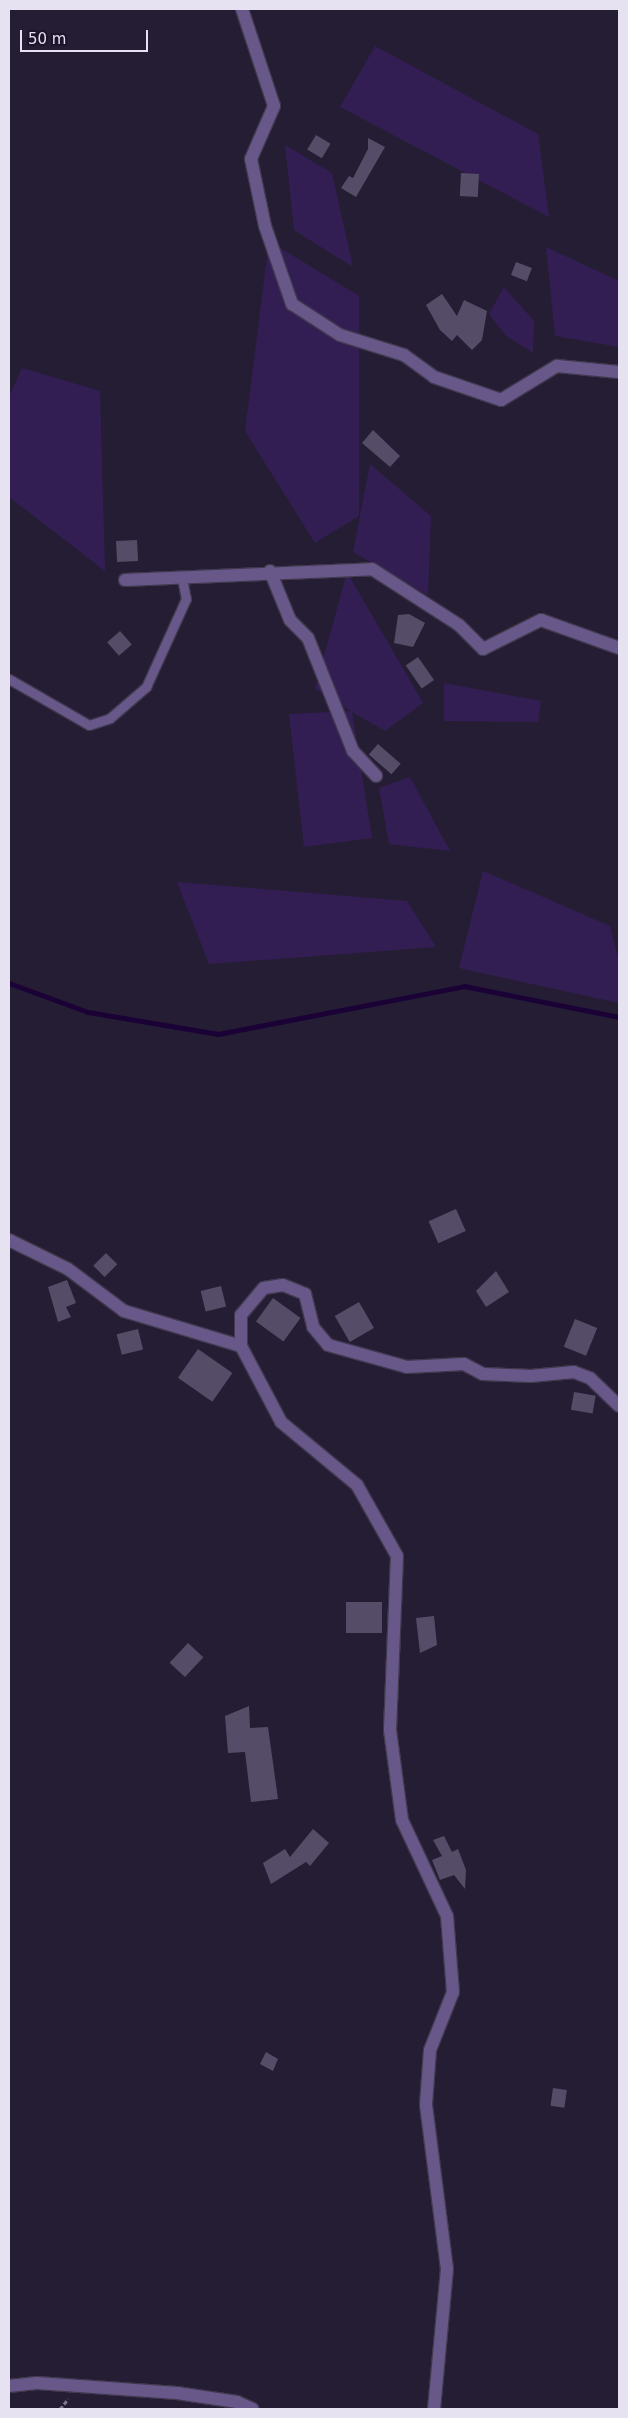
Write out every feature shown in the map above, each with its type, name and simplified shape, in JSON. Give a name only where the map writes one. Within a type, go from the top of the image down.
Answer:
[{"type":"street","points":[[242,9],[274,106],[251,159],[265,226],[292,304],[340,335],[404,355],[434,377],[500,400],[557,366],[619,372]]},
{"type":"street","points":[[125,580],[182,578],[270,571],[372,569],[459,625],[483,649],[540,620],[619,648]]},
{"type":"street","points":[[270,571],[290,620],[308,638],[353,751],[376,776]]},
{"type":"street","points":[[9,1240],[68,1269],[124,1311],[240,1346]]},
{"type":"street","points":[[434,2409],[447,2269],[426,2104],[430,2050],[453,1992],[447,1916],[402,1820],[390,1730],[397,1556],[357,1485],[282,1422],[240,1346],[241,1315],[264,1288],[283,1285],[305,1294],[313,1327],[328,1345],[407,1368],[464,1364],[484,1374],[531,1376],[574,1372],[590,1378],[619,1406]]},
{"type":"street","points":[[9,2386],[37,2383],[177,2394],[237,2402],[253,2409]]},
{"type":"lane","points":[[9,679],[89,725],[110,718],[146,687],[186,599],[182,578]]},
{"type":"shaded area","points":[[375,46],[538,134],[549,217],[340,107]]},
{"type":"shaded area","points":[[285,145],[332,173],[353,267],[294,230]]},
{"type":"shaded area","points":[[269,241],[359,296],[359,516],[315,543],[245,431]]},
{"type":"shaded area","points":[[546,247],[619,281],[619,347],[555,336]]},
{"type":"shaded area","points":[[504,287],[534,321],[533,353],[506,336],[489,314]]},
{"type":"shaded area","points":[[22,368],[100,391],[105,571],[9,497],[9,397]]},
{"type":"shaded area","points":[[370,464],[431,516],[428,595],[353,552]]},
{"type":"shaded area","points":[[347,572],[423,703],[385,731],[352,712],[372,838],[304,847],[289,714],[351,711],[315,689]]},
{"type":"shaded area","points":[[444,683],[541,701],[538,722],[444,721]]},
{"type":"shaded area","points":[[410,777],[450,851],[389,844],[379,788]]},
{"type":"shaded area","points":[[483,871],[610,926],[619,962],[619,1003],[459,968]]},
{"type":"shaded area","points":[[177,882],[407,901],[436,947],[209,964]]},
{"type":"building","points":[[316,135],[331,144],[322,158],[307,150]]},
{"type":"building","points":[[368,138],[385,147],[356,197],[341,188],[349,176],[353,178],[368,149]]},
{"type":"building","points":[[461,173],[479,174],[478,197],[460,196]]},
{"type":"building","points":[[516,262],[532,268],[527,281],[511,275]]},
{"type":"building","points":[[442,294],[457,316],[464,300],[487,311],[482,340],[472,350],[457,335],[452,341],[440,330],[426,305]]},
{"type":"building","points":[[373,430],[400,456],[390,467],[362,443]]},
{"type":"building","points":[[137,540],[138,561],[117,562],[116,541]]},
{"type":"building","points":[[409,614],[425,623],[413,647],[394,643],[398,615]]},
{"type":"building","points":[[120,631],[132,645],[119,656],[107,642]]},
{"type":"building","points":[[418,657],[434,680],[422,689],[406,666]]},
{"type":"building","points":[[378,744],[401,764],[391,774],[369,755]]},
{"type":"building","points":[[456,1209],[466,1231],[438,1243],[429,1221]]},
{"type":"building","points":[[106,1253],[117,1264],[105,1277],[93,1266]]},
{"type":"building","points":[[496,1271],[509,1292],[486,1307],[476,1291]]},
{"type":"building","points":[[67,1280],[76,1303],[66,1307],[71,1317],[58,1322],[48,1287]]},
{"type":"building","points":[[221,1286],[226,1306],[206,1311],[201,1291]]},
{"type":"building","points":[[273,1298],[301,1318],[283,1341],[256,1321]]},
{"type":"building","points":[[359,1302],[374,1328],[350,1342],[335,1316]]},
{"type":"building","points":[[575,1319],[597,1328],[586,1356],[564,1347]]},
{"type":"building","points":[[138,1329],[143,1349],[122,1355],[117,1334]]},
{"type":"building","points":[[198,1349],[232,1373],[212,1402],[178,1378]]},
{"type":"building","points":[[574,1392],[596,1396],[593,1414],[571,1410]]},
{"type":"building","points":[[346,1602],[382,1602],[382,1633],[346,1633]]},
{"type":"building","points":[[434,1616],[437,1645],[420,1653],[416,1618]]},
{"type":"building","points":[[188,1643],[203,1657],[185,1677],[170,1663]]},
{"type":"building","points":[[249,1706],[250,1728],[268,1727],[278,1799],[251,1802],[245,1752],[228,1753],[225,1716]]},
{"type":"building","points":[[313,1829],[329,1843],[310,1866],[306,1862],[271,1884],[263,1863],[285,1849],[290,1857]]},
{"type":"building","points":[[444,1836],[452,1852],[458,1849],[466,1870],[465,1889],[454,1875],[440,1880],[432,1860],[442,1856],[433,1840]]},
{"type":"building","points":[[266,2052],[278,2059],[273,2071],[260,2064]]},
{"type":"building","points":[[553,2088],[567,2090],[564,2108],[550,2106]]},
{"type":"waterway","points":[[9,983],[88,1012],[218,1034],[464,986],[619,1017]]}]
